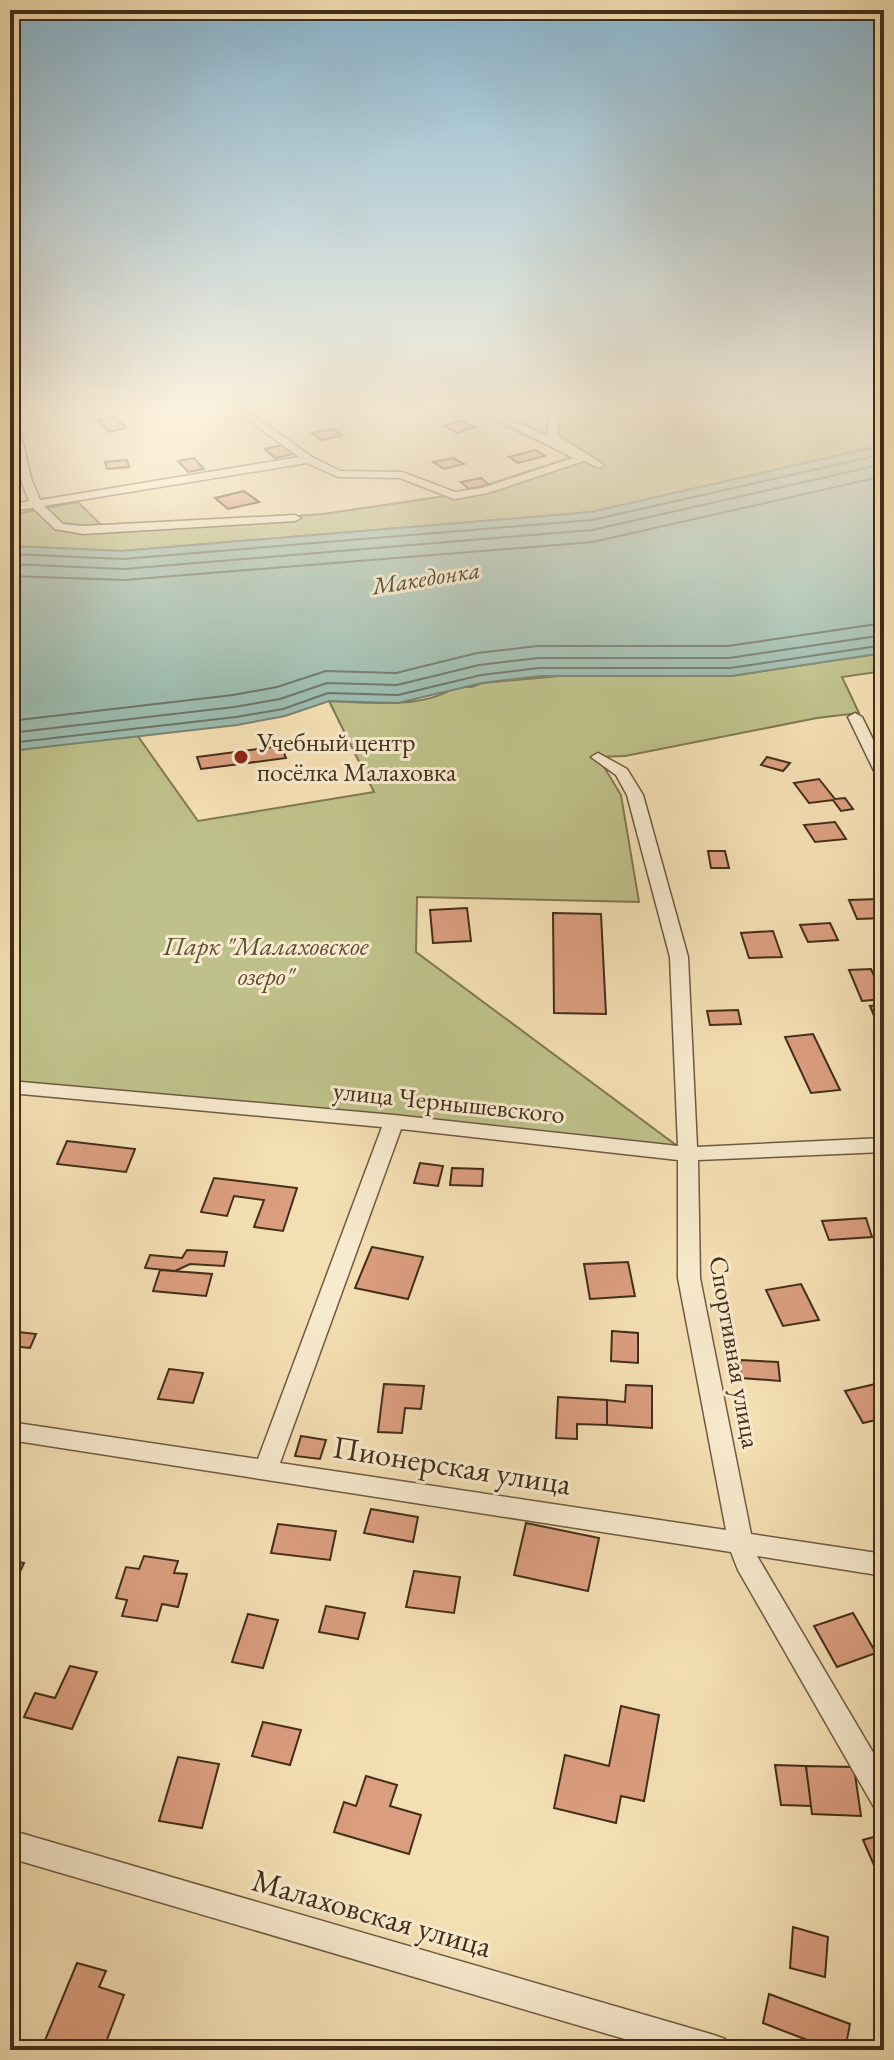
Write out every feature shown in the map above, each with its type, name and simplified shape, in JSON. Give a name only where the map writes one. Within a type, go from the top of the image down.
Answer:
[{"type":"street","points":[[10,508],[47,502]]},
{"type":"street","points":[[36,504],[59,527],[83,530],[295,518]]},
{"type":"street","points":[[855,717],[884,777]]},
{"type":"street","name":"Спортивная улица","points":[[598,757],[622,772],[635,795],[679,957],[688,1154],[689,1278],[741,1544],[747,1562],[884,1797]]},
{"type":"street","name":"улица Чернышевского","points":[[10,1087],[394,1122],[688,1154],[884,1145]]},
{"type":"street","points":[[265,1471],[394,1122]]},
{"type":"street","name":"Пионерская улица","points":[[10,1431],[884,1565]]},
{"type":"street","name":"Малаховская улица","points":[[10,1844],[714,2050]]},
{"type":"green space","points":[[77,502],[106,530],[323,514],[404,502],[634,502],[591,512],[122,551],[10,546],[10,515]]},
{"type":"green space","name":"Парк \"Малаховское озеро\"","points":[[884,653],[884,671],[842,677],[859,713],[817,718],[625,756],[598,757],[621,795],[639,902],[417,897],[416,952],[688,1154],[10,1087],[10,751],[137,735],[198,821],[374,792],[329,701],[412,702],[443,694],[457,686],[472,687],[482,683],[592,673],[604,676],[731,676]]},
{"type":"water","name":"Македонка","points":[[634,502],[884,502],[884,653],[731,676],[540,676],[482,683],[398,703],[329,701],[285,716],[237,725],[10,751],[10,546],[122,551],[591,512]]},
{"type":"building","points":[[220,502],[258,502],[228,509]]},
{"type":"building","name":"Учебный центр посёлка Малаховка","points":[[281,746],[286,758],[201,769],[197,757]]},
{"type":"building","points":[[767,757],[790,763],[783,771],[761,765]]},
{"type":"building","points":[[819,779],[835,799],[845,798],[853,809],[841,811],[833,800],[809,803],[794,783]]},
{"type":"building","points":[[835,822],[846,839],[815,842],[804,825]]},
{"type":"building","points":[[708,851],[725,851],[729,868],[711,868]]},
{"type":"building","points":[[879,899],[884,918],[857,919],[849,900]]},
{"type":"building","points":[[467,908],[471,941],[433,943],[430,910]]},
{"type":"building","points":[[553,913],[601,914],[606,1014],[554,1013]]},
{"type":"building","points":[[830,923],[838,940],[808,942],[800,925]]},
{"type":"building","points":[[773,931],[782,957],[749,958],[741,933]]},
{"type":"building","points":[[871,969],[884,999],[862,1001],[849,970]]},
{"type":"building","points":[[884,1005],[884,1027],[879,1028],[870,1006]]},
{"type":"building","points":[[738,1010],[741,1024],[710,1025],[707,1011]]},
{"type":"building","points":[[813,1034],[840,1090],[811,1093],[785,1037]]},
{"type":"building","points":[[67,1141],[135,1149],[126,1172],[57,1164]]},
{"type":"building","points":[[420,1163],[443,1166],[438,1186],[414,1183]]},
{"type":"building","points":[[452,1168],[483,1169],[482,1186],[450,1185]]},
{"type":"building","points":[[214,1178],[297,1188],[283,1231],[254,1227],[264,1200],[234,1196],[227,1216],[201,1212]]},
{"type":"building","points":[[866,1218],[872,1237],[829,1240],[822,1221]]},
{"type":"building","points":[[372,1247],[423,1257],[408,1299],[355,1288]]},
{"type":"building","points":[[187,1250],[227,1252],[224,1266],[190,1264],[175,1271],[145,1268],[150,1255],[182,1258]]},
{"type":"building","points":[[628,1262],[635,1296],[590,1299],[584,1264]]},
{"type":"building","points":[[160,1270],[212,1274],[206,1296],[153,1291]]},
{"type":"building","points":[[801,1284],[819,1320],[783,1326],[766,1290]]},
{"type":"building","points":[[10,1331],[36,1334],[30,1348],[12,1346],[10,1349]]},
{"type":"building","points":[[612,1331],[638,1333],[638,1363],[611,1361]]},
{"type":"building","points":[[740,1360],[778,1362],[780,1381],[741,1378]]},
{"type":"building","points":[[169,1369],[203,1373],[193,1403],[158,1399]]},
{"type":"building","points":[[880,1383],[884,1390],[884,1418],[863,1423],[845,1391]]},
{"type":"building","points":[[384,1384],[424,1386],[421,1409],[405,1408],[402,1433],[378,1432]]},
{"type":"building","points":[[626,1385],[652,1386],[652,1428],[607,1425],[607,1400],[625,1402]]},
{"type":"building","points":[[558,1397],[607,1400],[607,1425],[577,1424],[577,1439],[556,1438]]},
{"type":"building","points":[[301,1436],[326,1440],[320,1459],[295,1456]]},
{"type":"building","points":[[371,1509],[418,1517],[413,1542],[364,1533]]},
{"type":"building","points":[[526,1523],[599,1538],[588,1591],[514,1575]]},
{"type":"building","points":[[278,1524],[336,1531],[330,1560],[271,1553]]},
{"type":"building","points":[[144,1556],[178,1561],[174,1573],[187,1574],[178,1607],[162,1604],[157,1621],[122,1616],[127,1600],[116,1598],[126,1567],[139,1569]]},
{"type":"building","points":[[10,1560],[24,1563],[14,1585],[10,1585]]},
{"type":"building","points":[[414,1571],[460,1577],[454,1613],[406,1607]]},
{"type":"building","points":[[326,1606],[365,1613],[358,1639],[319,1632]]},
{"type":"building","points":[[853,1613],[876,1653],[837,1667],[814,1626]]},
{"type":"building","points":[[248,1614],[278,1620],[263,1668],[232,1662]]},
{"type":"building","points":[[70,1666],[97,1672],[72,1729],[24,1717],[35,1693],[55,1698]]},
{"type":"building","points":[[621,1706],[659,1715],[644,1801],[621,1796],[616,1823],[554,1808],[565,1755],[609,1766]]},
{"type":"building","points":[[263,1722],[301,1730],[290,1765],[252,1756]]},
{"type":"building","points":[[178,1757],[219,1764],[202,1828],[159,1821]]},
{"type":"building","points":[[775,1765],[806,1766],[812,1806],[781,1805]]},
{"type":"building","points":[[806,1766],[854,1767],[861,1816],[812,1814]]},
{"type":"building","points":[[366,1776],[397,1785],[390,1806],[421,1815],[409,1854],[334,1832],[344,1802],[356,1806]]},
{"type":"building","points":[[884,1834],[884,1886],[883,1886],[863,1840]]},
{"type":"building","points":[[793,1927],[828,1937],[825,1977],[790,1968]]},
{"type":"building","points":[[77,1963],[106,1971],[99,1987],[124,1995],[103,2050],[41,2050]]},
{"type":"building","points":[[769,1994],[850,2024],[845,2050],[833,2050],[763,2023]]},
{"type":"place","name":"Учебный центр посёлка Малаховка","points":[[241,757]]}]
